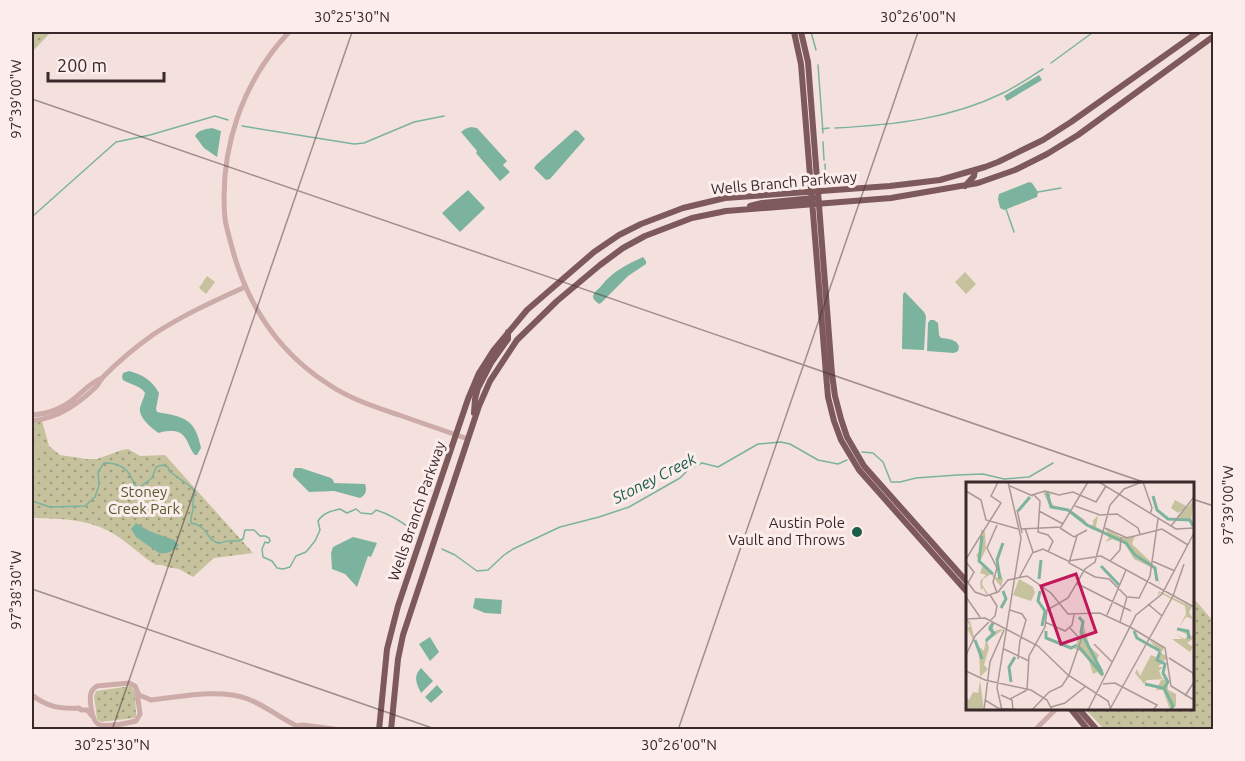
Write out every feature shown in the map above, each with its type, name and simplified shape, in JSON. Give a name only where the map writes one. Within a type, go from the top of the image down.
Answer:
[{"type":"main road","points":[[794,32],[801,64],[815,198],[824,305],[828,397],[834,421],[841,440],[859,470],[931,548],[966,591]]},
{"type":"main road","points":[[801,32],[808,62],[815,198]]},
{"type":"main road","name":"Wells Branch Parkway","points":[[391,729],[398,659],[403,635],[474,420],[490,381],[517,340],[557,301],[622,248],[645,236],[692,219],[726,211],[940,180],[998,162],[1043,140],[1071,122],[1198,32]]},
{"type":"main road","name":"Wells Branch Parkway","points":[[378,729],[387,649],[398,606],[468,399],[493,351],[508,332],[527,310],[594,252],[640,224],[683,208],[725,198],[891,198],[978,183],[1015,170],[1078,135],[1214,36]]},
{"type":"main road","points":[[1172,50],[1179,61]]},
{"type":"main road","points":[[978,183],[978,177],[985,167]]},
{"type":"main road","points":[[965,186],[974,176],[975,170]]},
{"type":"main road","points":[[640,224],[645,236]]},
{"type":"main road","points":[[474,420],[476,392],[491,363],[508,339],[508,332]]},
{"type":"main road","points":[[931,548],[966,581]]},
{"type":"main road","points":[[398,606],[411,610]]},
{"type":"main road","points":[[1072,710],[1088,729]]},
{"type":"main road","points":[[1080,710],[1097,729]]},
{"type":"street","points":[[289,32],[273,49],[248,90],[238,112],[227,160],[225,221],[245,287],[261,316],[280,343],[302,365],[328,385],[374,406],[468,439]]},
{"type":"street","points":[[32,421],[48,418],[70,408],[146,340],[169,324],[245,287]]},
{"type":"street","points":[[32,415],[47,413],[62,407],[102,378]]},
{"type":"street","points":[[79,708],[87,704],[95,687],[129,683],[135,686],[140,712]]},
{"type":"street","points":[[137,692],[142,697],[151,700],[214,694],[238,695],[258,703],[299,728],[303,725],[341,729]]},
{"type":"street","points":[[32,695],[39,701],[55,707],[87,710],[96,723],[104,725],[135,721],[140,716],[143,705],[151,700]]},
{"type":"street","points":[[90,697],[92,716]]},
{"type":"street","points":[[1035,729],[1055,710]]},
{"type":"green space","points":[[32,32],[51,32],[33,51],[32,49]]},
{"type":"green space","points":[[965,272],[976,284],[966,294],[955,282]]},
{"type":"green space","points":[[207,276],[215,282],[206,294],[199,288]]},
{"type":"green space","name":"Stoney Creek Park","points":[[42,421],[49,446],[60,455],[97,459],[128,449],[140,456],[165,455],[253,553],[214,558],[193,577],[179,569],[156,565],[119,538],[94,525],[74,520],[32,518],[32,423]]},
{"type":"green space","points":[[32,442],[41,445],[32,472]]},
{"type":"green space","points":[[1196,601],[1213,621],[1213,729],[1104,729],[1086,710],[1194,710],[1194,602]]},
{"type":"green space","points":[[131,686],[135,692],[136,716],[134,718],[101,722],[97,719],[94,696],[96,691]]},
{"type":"shaded area","points":[[1039,75],[1042,80],[1007,101],[1004,96]]},
{"type":"shaded area","points":[[471,127],[477,128],[507,161],[503,165],[510,172],[500,181],[461,132]]},
{"type":"shaded area","points":[[212,128],[221,131],[217,157],[204,148],[195,136],[200,131]]},
{"type":"shaded area","points":[[575,130],[585,139],[550,179],[546,180],[534,168]]},
{"type":"shaded area","points":[[1029,182],[1038,192],[1037,197],[1004,210],[1000,208],[999,194]]},
{"type":"shaded area","points":[[468,190],[485,208],[460,232],[442,213]]},
{"type":"shaded area","points":[[643,257],[646,264],[628,276],[601,303],[595,301],[594,294],[611,276],[626,265]]},
{"type":"shaded area","points":[[905,292],[926,316],[924,350],[902,349],[903,294]]},
{"type":"shaded area","points":[[930,320],[938,323],[941,338],[956,342],[959,347],[958,351],[954,353],[927,351]]},
{"type":"shaded area","points":[[129,371],[147,379],[156,388],[159,393],[157,412],[181,418],[192,425],[201,448],[197,455],[182,434],[173,431],[159,433],[146,422],[140,411],[145,393],[123,380],[122,377],[123,373]]},
{"type":"shaded area","points":[[295,468],[331,478],[334,483],[365,484],[366,492],[360,498],[334,491],[309,492],[293,476]]},
{"type":"shaded area","points":[[136,523],[149,531],[174,540],[179,545],[170,552],[159,553],[136,537],[131,529]]},
{"type":"shaded area","points":[[353,537],[377,543],[371,557],[368,556],[357,587],[345,574],[332,569],[333,547]]},
{"type":"shaded area","points":[[475,598],[502,600],[501,614],[485,613],[473,608]]},
{"type":"shaded area","points":[[430,637],[439,652],[430,661],[419,644]]},
{"type":"shaded area","points":[[421,668],[433,681],[421,693],[416,680]]},
{"type":"shaded area","points":[[437,685],[443,692],[431,703],[425,697]]},
{"type":"waterway","points":[[811,32],[816,50]]},
{"type":"waterway","points":[[1051,63],[1092,33]]},
{"type":"waterway","points":[[818,65],[823,133]]},
{"type":"waterway","points":[[835,128],[878,125],[942,115],[1003,93],[1043,69]]},
{"type":"waterway","points":[[34,215],[116,142],[150,135],[215,116],[228,120]]},
{"type":"waterway","points":[[242,126],[354,144],[364,143],[414,122],[444,116]]},
{"type":"waterway","points":[[822,129],[829,128]]},
{"type":"waterway","points":[[823,142],[824,160]]},
{"type":"waterway","points":[[825,164],[826,183]]},
{"type":"waterway","points":[[1038,192],[1061,188]]},
{"type":"waterway","points":[[1006,209],[1014,232]]},
{"type":"waterway","name":"Stoney Creek","points":[[442,549],[455,555],[477,571],[488,570],[513,549],[560,527],[629,507],[680,478],[689,469],[702,463],[718,467],[758,444],[781,442],[790,444],[818,460],[838,464],[847,460]]},
{"type":"waterway","points":[[862,452],[873,453],[883,462],[891,482],[916,478],[983,474],[1004,479],[1029,477],[1053,463]]},
{"type":"waterway","name":"Stoney Creek","points":[[32,501],[50,507],[85,506],[95,497],[99,485],[98,472],[104,463],[116,464],[124,468],[135,486],[140,487],[152,478],[156,467],[163,465],[195,492],[191,523],[197,524],[212,540],[219,543],[240,541],[243,539],[245,530],[254,530],[260,536],[269,538],[270,541],[265,542],[262,549],[263,557],[272,561],[277,568],[283,569],[290,567],[296,556],[306,552],[320,530],[318,521],[325,514],[333,511],[340,509],[347,513],[356,509],[361,513],[372,514],[376,510],[395,518],[412,530]]},
{"type":"place","name":"Austin Pole Vault and Throws","points":[[857,532]]}]
